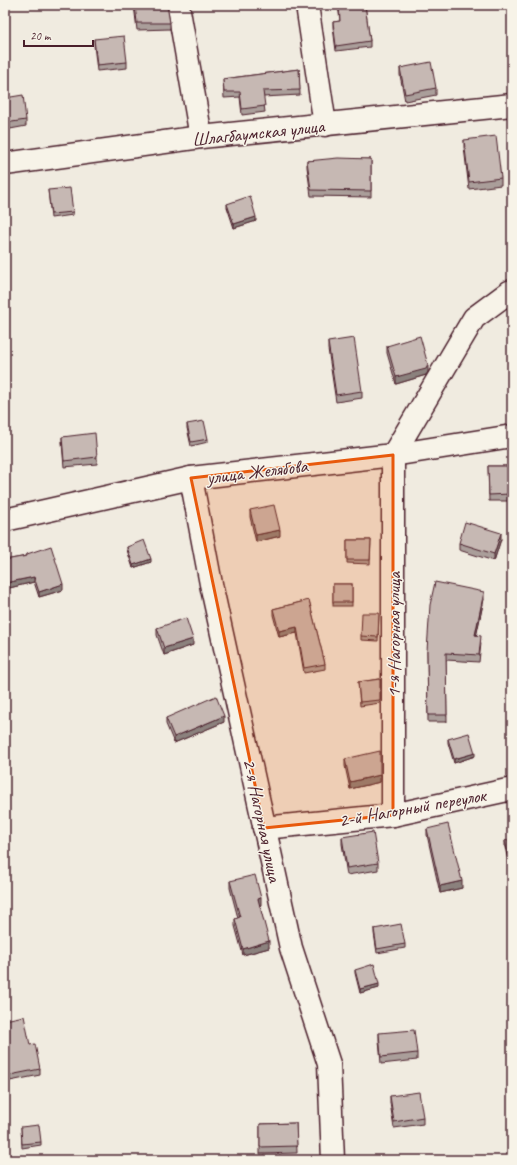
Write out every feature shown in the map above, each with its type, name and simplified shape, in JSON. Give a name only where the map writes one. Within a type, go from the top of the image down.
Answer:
[{"type":"street","points":[[178,5],[201,137]]},
{"type":"street","points":[[307,5],[325,125]]},
{"type":"street","name":"Шлагбаумская улица","points":[[5,164],[201,137],[512,105]]},
{"type":"street","points":[[393,455],[474,318],[512,291]]},
{"type":"street","name":"улица Желябова","points":[[5,520],[191,478],[393,455],[512,436]]},
{"type":"street","name":"1-я Нагорная улица","points":[[393,455],[393,815]]},
{"type":"street","name":"2-я Нагорная улица","points":[[191,478],[211,584],[291,948],[329,1064],[333,1160]]},
{"type":"street","name":"2-й Нагорный переулок","points":[[264,828],[393,815],[512,789]]},
{"type":"highlighted area","points":[[393,455],[393,815],[264,828],[191,478]]},
{"type":"building","points":[[135,5],[167,5],[170,23],[137,23]]},
{"type":"building","points":[[339,5],[365,5],[370,41],[336,46],[333,22],[340,21]]},
{"type":"building","points":[[124,36],[127,62],[97,65],[94,39]]},
{"type":"building","points":[[431,62],[436,88],[405,94],[400,68]]},
{"type":"building","points":[[299,69],[300,90],[263,91],[265,106],[242,109],[240,92],[224,92],[223,79]]},
{"type":"building","points":[[23,95],[26,120],[5,123],[5,98]]},
{"type":"building","points":[[496,136],[501,178],[469,182],[464,140]]},
{"type":"building","points":[[338,158],[371,159],[371,191],[311,190],[307,161]]},
{"type":"building","points":[[70,188],[73,212],[51,214],[48,190]]},
{"type":"building","points":[[250,196],[256,217],[234,224],[227,204]]},
{"type":"building","points":[[420,336],[428,365],[426,369],[396,377],[387,346]]},
{"type":"building","points":[[354,338],[362,391],[336,395],[328,342]]},
{"type":"building","points":[[204,421],[208,439],[191,442],[187,424]]},
{"type":"building","points":[[95,433],[97,457],[64,461],[62,437]]},
{"type":"building","points":[[488,466],[510,466],[510,494],[489,495]]},
{"type":"building","points":[[274,505],[280,530],[256,535],[250,510]]},
{"type":"building","points":[[465,522],[501,533],[494,554],[459,543]]},
{"type":"building","points":[[144,540],[151,559],[133,565],[127,547]]},
{"type":"building","points":[[347,540],[371,540],[370,560],[347,560]]},
{"type":"building","points":[[51,546],[63,584],[39,592],[34,577],[5,583],[5,560],[27,556],[27,554]]},
{"type":"building","points":[[435,582],[484,592],[475,635],[481,636],[479,655],[446,653],[447,715],[428,715],[427,651],[430,605]]},
{"type":"building","points":[[333,584],[352,584],[352,602],[333,602]]},
{"type":"building","points":[[309,600],[325,664],[304,668],[297,627],[279,631],[273,609]]},
{"type":"building","points":[[362,613],[379,613],[378,637],[361,636]]},
{"type":"building","points":[[186,618],[193,639],[164,648],[157,628]]},
{"type":"building","points":[[380,679],[380,700],[360,702],[358,682]]},
{"type":"building","points":[[216,696],[224,716],[174,737],[166,718]]},
{"type":"building","points":[[469,733],[475,753],[454,759],[448,739]]},
{"type":"building","points":[[380,751],[380,775],[350,782],[345,759]]},
{"type":"building","points":[[448,824],[462,881],[440,886],[427,829]]},
{"type":"building","points":[[373,832],[378,863],[347,868],[342,837]]},
{"type":"building","points":[[512,839],[512,867],[511,867],[505,841]]},
{"type":"building","points":[[255,875],[261,898],[258,899],[269,941],[243,949],[235,919],[240,917],[230,881]]},
{"type":"building","points":[[401,924],[405,944],[377,949],[374,929]]},
{"type":"building","points":[[374,964],[379,984],[360,989],[355,970]]},
{"type":"building","points":[[24,1016],[30,1045],[35,1044],[40,1069],[5,1076],[5,1020]]},
{"type":"building","points":[[414,1030],[417,1053],[381,1057],[379,1033]]},
{"type":"building","points":[[419,1092],[423,1117],[394,1122],[390,1096]]},
{"type":"building","points":[[296,1123],[297,1146],[260,1147],[260,1124]]},
{"type":"building","points":[[39,1125],[41,1142],[22,1144],[21,1127]]}]
